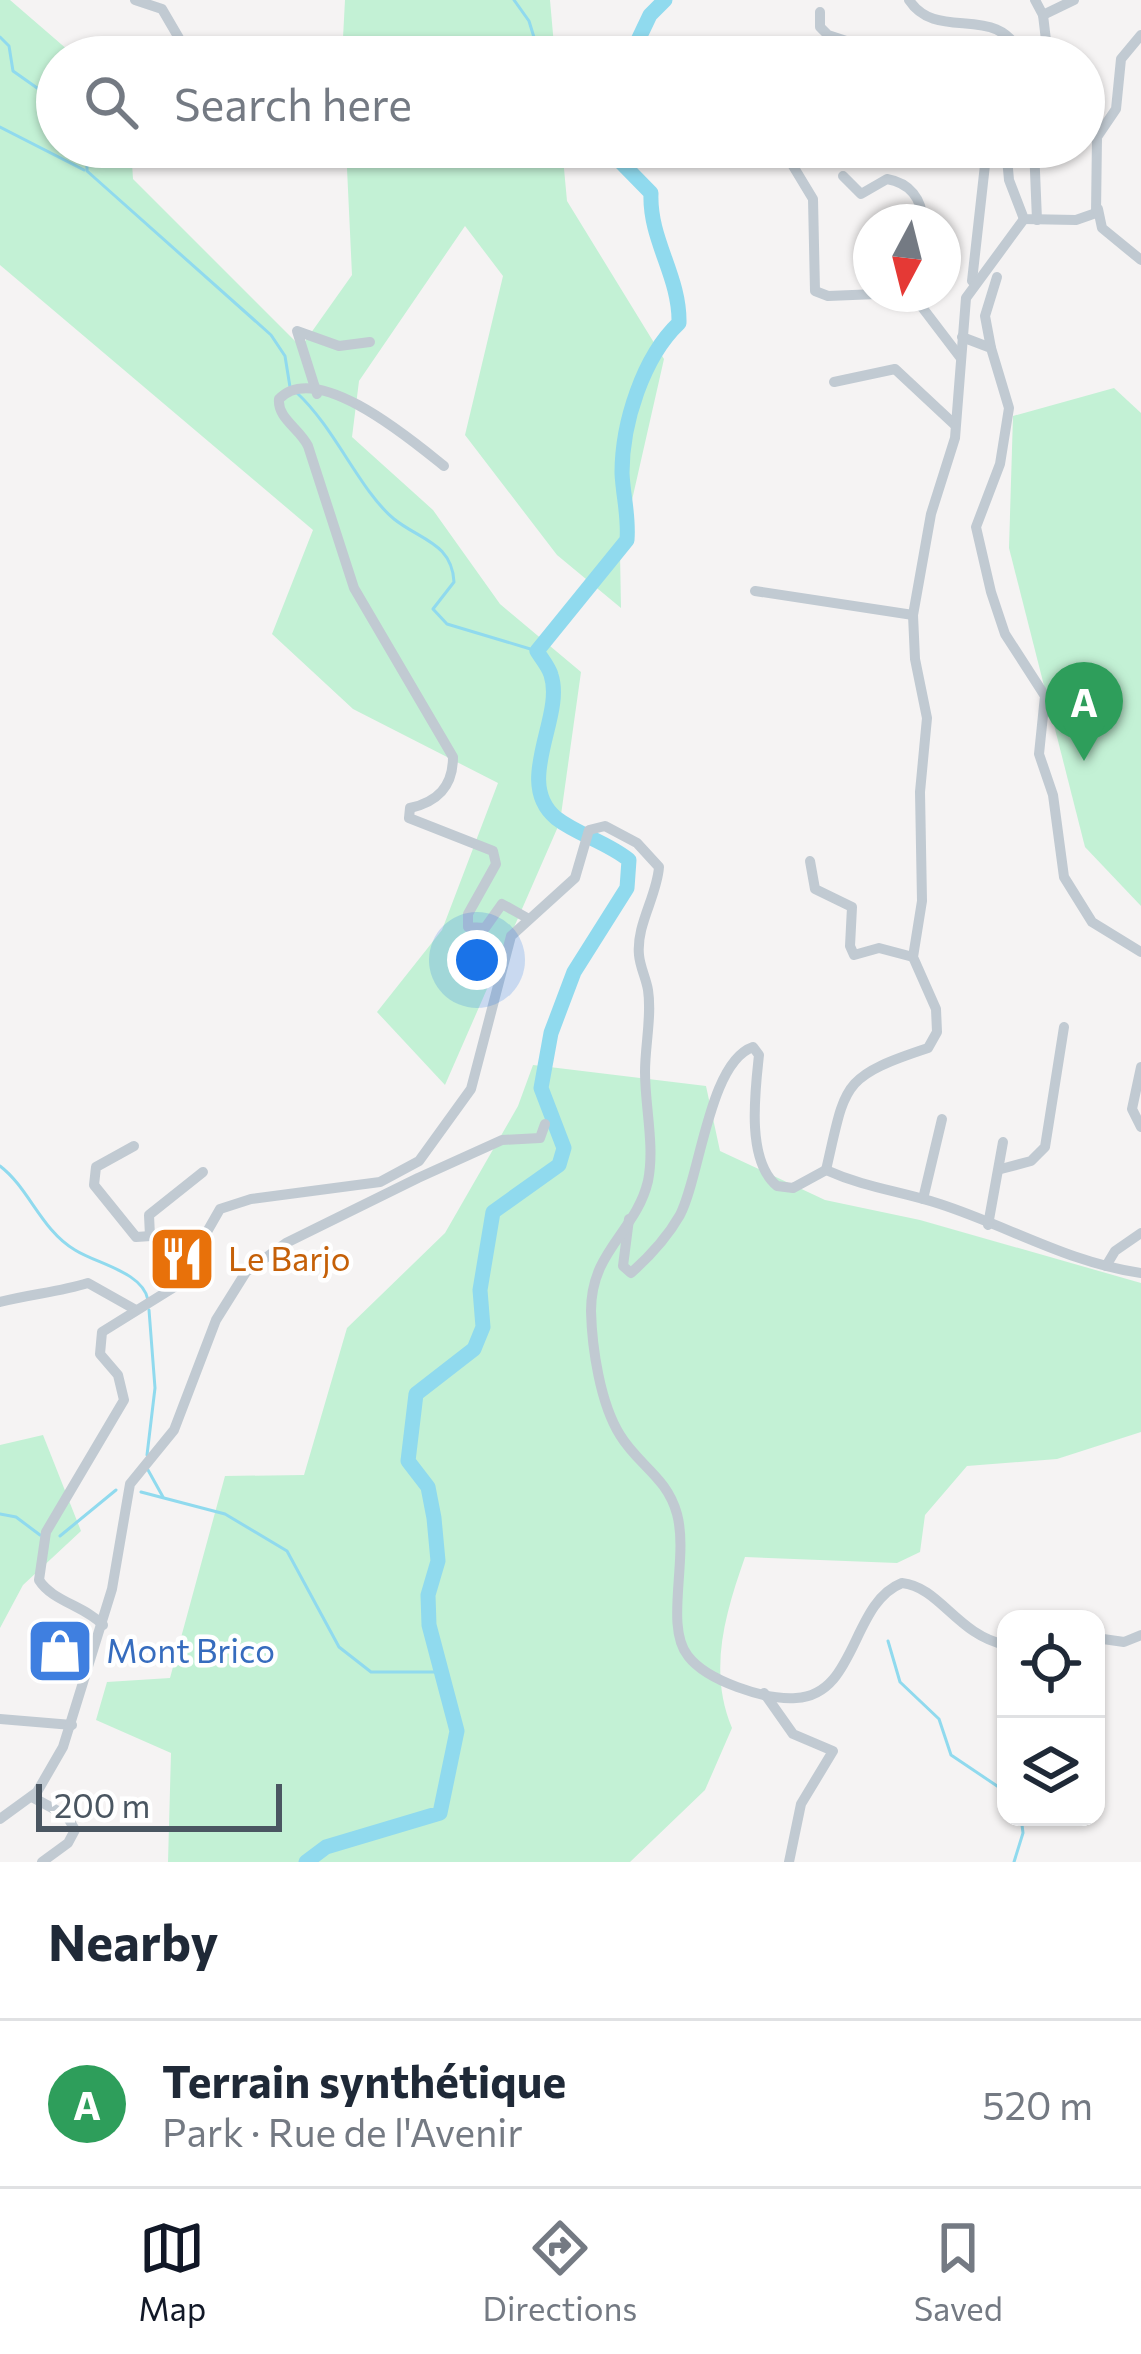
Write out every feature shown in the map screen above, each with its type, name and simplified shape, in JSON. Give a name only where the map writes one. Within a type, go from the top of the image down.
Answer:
[{"type":"street","points":[[136,0],[162,9],[178,36]]},
{"type":"street","points":[[909,0],[929,16],[990,18],[1011,36]]},
{"type":"street","points":[[1035,0],[1046,36]]},
{"type":"street","points":[[1043,15],[1074,0]]},
{"type":"street","points":[[820,12],[820,27],[831,36]]},
{"type":"street","points":[[1105,125],[1116,109],[1121,59],[1141,35]]},
{"type":"street","points":[[795,168],[814,199],[815,291],[853,293]]},
{"type":"street","points":[[629,1219],[623,1266],[631,1273],[680,1215],[714,1105],[734,1061],[749,1046],[759,1055],[755,1122],[766,1174],[784,1190],[826,1170],[847,1090],[881,1063],[928,1048],[935,1040],[936,1010],[914,957],[922,902],[920,813],[927,718],[914,659],[913,616],[931,514],[955,425],[984,168]]},
{"type":"street","points":[[1008,168],[1009,180],[1030,220]]},
{"type":"street","points":[[970,290],[1030,220],[1033,168]]},
{"type":"street","points":[[1097,168],[1102,228],[1141,260]]},
{"type":"street","points":[[843,176],[861,194],[887,179],[896,181],[913,191],[917,204]]},
{"type":"street","points":[[1030,220],[1076,220],[1098,209]]},
{"type":"street","points":[[997,277],[985,316],[1009,408],[1000,464],[976,527],[1005,634],[1045,696],[1039,747],[1053,795],[1064,877],[1092,922],[1141,952]]},
{"type":"street","points":[[926,312],[960,357]]},
{"type":"street","points":[[317,394],[297,331],[339,346],[370,342]]},
{"type":"street","points":[[962,337],[991,349]]},
{"type":"street","points":[[834,382],[895,369],[955,425]]},
{"type":"street","points":[[445,466],[359,400],[294,391],[278,408],[308,446],[354,588],[452,757],[451,778],[440,794],[428,805],[410,808],[409,818],[493,851],[492,875],[468,914],[468,927],[485,928],[502,904],[529,919]]},
{"type":"street","points":[[754,591],[913,616]]},
{"type":"street","points":[[103,1625],[87,1608],[42,1587],[41,1547],[122,1407],[122,1384],[100,1354],[102,1332],[176,1286],[214,1216],[231,1203],[368,1185],[396,1177],[419,1161],[471,1089],[506,947],[575,878],[585,836],[614,829],[653,856],[659,866],[638,950],[649,994],[650,1169],[629,1219],[601,1259],[591,1310],[612,1418],[630,1448],[659,1476],[675,1506],[684,1563],[676,1614],[682,1646],[702,1668],[764,1693],[800,1698],[823,1689],[884,1593],[902,1583],[930,1594],[970,1633],[997,1642]]},
{"type":"street","points":[[810,861],[814,889],[852,907],[850,946],[854,955],[879,948],[914,957]]},
{"type":"street","points":[[1001,1169],[1031,1161],[1045,1147],[1064,1027]]},
{"type":"street","points":[[1141,1067],[1132,1114],[1141,1127]]},
{"type":"street","points":[[923,1199],[942,1119]]},
{"type":"street","points":[[0,1820],[46,1782],[71,1725],[103,1625],[130,1484],[174,1430],[216,1320],[246,1272],[286,1243],[502,1140],[540,1138],[544,1124]]},
{"type":"street","points":[[988,1225],[1003,1142]]},
{"type":"street","points":[[134,1146],[96,1167],[94,1185],[136,1237],[197,1244]]},
{"type":"street","points":[[826,1170],[866,1189],[923,1199],[1106,1266],[1141,1273]]},
{"type":"street","points":[[150,1236],[149,1215],[203,1172]]},
{"type":"street","points":[[381,1198],[396,1177]]},
{"type":"street","points":[[368,1185],[381,1189],[381,1198]]},
{"type":"street","points":[[1106,1266],[1115,1251],[1141,1233]]},
{"type":"street","points":[[0,1302],[44,1291],[66,1292],[88,1282],[146,1305]]},
{"type":"street","points":[[1105,1639],[1124,1642],[1141,1635]]},
{"type":"street","points":[[764,1693],[793,1734],[833,1751],[801,1804],[789,1862]]},
{"type":"street","points":[[0,1719],[71,1725]]},
{"type":"street","points":[[32,1797],[67,1816],[75,1830],[68,1843],[42,1862]]},
{"type":"green space","points":[[0,0],[10,0],[52,36],[36,36],[36,168],[132,168],[133,179],[301,347],[352,275],[347,168],[564,168],[567,201],[664,359],[620,553],[621,608],[557,555],[465,435],[503,276],[465,226],[359,381],[352,437],[433,510],[500,604],[581,672],[560,822],[445,1085],[377,1012],[442,930],[498,783],[353,709],[272,634],[313,530],[0,265]]},
{"type":"green space","points":[[345,0],[550,0],[553,36],[343,36]]},
{"type":"green space","points":[[1114,388],[1141,413],[1141,906],[1085,847],[1009,548],[1013,416]]},
{"type":"green space","points":[[533,1065],[706,1086],[720,1151],[825,1200],[920,1220],[1141,1283],[1141,1432],[1057,1459],[967,1466],[925,1515],[920,1552],[897,1563],[745,1557],[726,1621],[720,1664],[732,1728],[705,1790],[630,1862],[168,1862],[171,1753],[96,1720],[107,1682],[170,1678],[225,1476],[304,1475],[347,1328],[445,1233],[518,1106]]},
{"type":"green space","points":[[43,1435],[81,1531],[23,1585],[0,1628],[0,1445]]},
{"type":"waterway","points":[[514,0],[534,36]]},
{"type":"waterway","points":[[640,36],[650,15],[665,0]]},
{"type":"waterway","points":[[0,37],[9,46],[13,71],[36,87]]},
{"type":"waterway","points":[[0,127],[36,145]]},
{"type":"waterway","points":[[80,168],[84,170]]},
{"type":"waterway","points":[[87,168],[271,335],[285,356],[290,387]]},
{"type":"waterway","points":[[306,1862],[326,1847],[440,1813],[457,1731],[429,1625],[428,1595],[438,1561],[434,1518],[428,1487],[408,1461],[416,1394],[474,1349],[483,1327],[480,1290],[493,1212],[559,1165],[564,1148],[541,1088],[551,1033],[574,972],[627,888],[629,860],[556,818],[544,803],[539,768],[553,692],[550,672],[537,651],[627,540],[622,473],[626,433],[645,372],[679,323],[651,193],[627,168]]},
{"type":"waterway","points":[[297,393],[382,507],[447,559],[454,582],[433,609],[447,624],[537,651]]},
{"type":"waterway","points":[[0,1166],[63,1242],[138,1282],[148,1300]]},
{"type":"waterway","points":[[147,1455],[155,1388],[149,1310]]},
{"type":"waterway","points":[[148,1470],[163,1497]]},
{"type":"waterway","points":[[60,1536],[116,1490]]},
{"type":"waterway","points":[[141,1492],[225,1514],[287,1551],[339,1647],[371,1672],[443,1672]]},
{"type":"waterway","points":[[0,1514],[16,1517],[40,1535]]},
{"type":"waterway","points":[[888,1641],[900,1682],[939,1719],[951,1755],[997,1786]]},
{"type":"waterway","points":[[1014,1862],[1022,1826]]},
{"type":"place","name":"Terrain synthétique","points":[[1084,761]]},
{"type":"place","name":"Le Barjo","points":[[182,1259]]},
{"type":"place","name":"Mont Brico","points":[[60,1651]]}]
